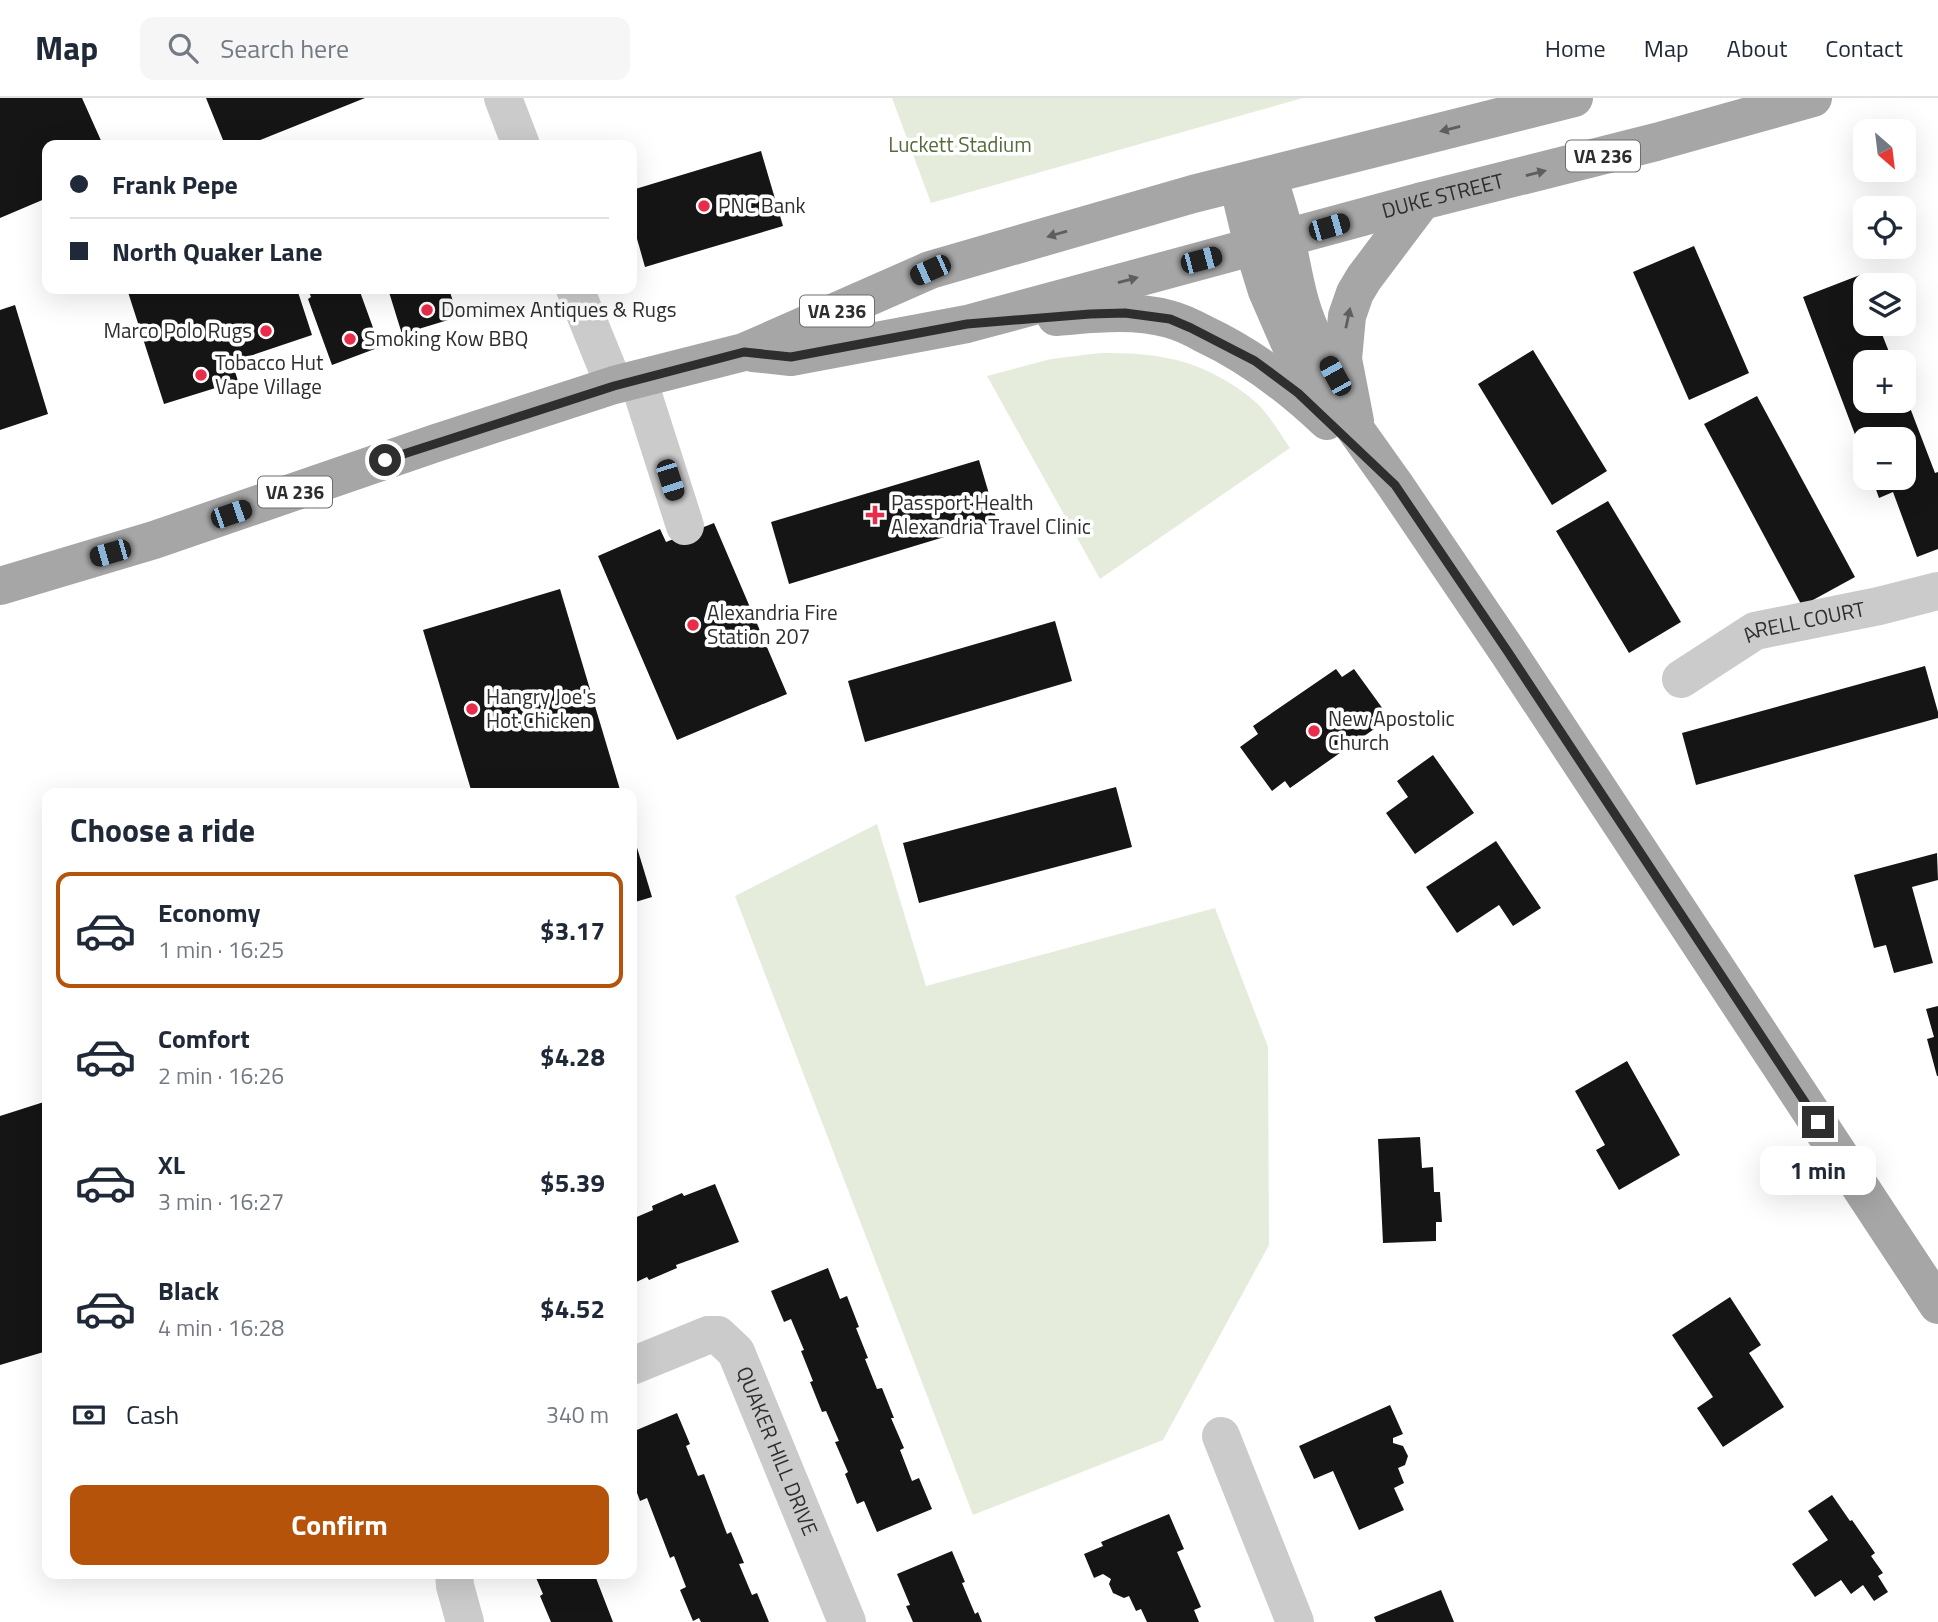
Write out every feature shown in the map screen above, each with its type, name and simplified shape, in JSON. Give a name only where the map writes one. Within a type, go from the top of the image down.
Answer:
[{"type":"main road","name":"DUKE STREET","points":[[0,586],[154,540],[436,443],[626,382],[744,352],[930,270],[1194,194],[1574,98]]},
{"type":"main road","name":"DUKE STREET","points":[[744,352],[791,357],[967,324],[1814,98]]},
{"type":"main road","points":[[1253,179],[1269,242],[1294,285],[1306,324],[1335,376],[1336,402],[1508,652],[1938,1305]]},
{"type":"main road","points":[[1358,433],[1342,359],[1348,316],[1355,293],[1364,278],[1422,201]]},
{"type":"main road","points":[[967,324],[1125,313],[1170,319],[1216,339],[1255,361],[1308,402],[1395,485]]},
{"type":"street","points":[[503,98],[519,140]]},
{"type":"street","points":[[578,294],[626,382],[685,526]]},
{"type":"street","name":"ARELL COURT","points":[[1681,679],[1755,631],[1938,591]]},
{"type":"street","name":"QUAKER HILL DRIVE","points":[[637,1364],[708,1335],[718,1335],[736,1352],[847,1622]]},
{"type":"street","points":[[1221,1436],[1295,1622]]},
{"type":"street","points":[[454,1579],[465,1622]]},
{"type":"green space","name":"Luckett Stadium","points":[[892,98],[1303,98],[931,203]]},
{"type":"green space","points":[[1100,353],[1137,354],[1171,359],[1219,377],[1258,405],[1290,448],[1100,579],[987,376],[1051,359]]},
{"type":"green space","points":[[877,824],[926,986],[1215,908],[1268,1047],[1269,1245],[1163,1440],[973,1515],[735,896]]},
{"type":"building","points":[[0,98],[82,98],[101,140],[42,140],[42,200],[0,218]]},
{"type":"building","points":[[206,98],[365,98],[260,140],[223,140]]},
{"type":"building","name":"PNC Bank","points":[[761,151],[783,226],[645,267],[637,239],[637,188]]},
{"type":"building","points":[[1694,246],[1749,373],[1689,400],[1633,272]]},
{"type":"building","points":[[1853,278],[1853,336],[1883,336],[1888,350],[1853,350],[1853,413],[1912,413],[1935,473],[1938,472],[1938,549],[1917,557],[1893,492],[1879,498],[1876,490],[1916,490],[1916,427],[1853,427],[1853,429],[1803,297]]},
{"type":"building","points":[[129,294],[299,294],[312,335],[232,362],[238,381],[164,404]]},
{"type":"building","points":[[310,294],[361,294],[380,347],[332,365],[308,299],[311,297]]},
{"type":"building","points":[[390,294],[451,294],[458,317],[402,334]]},
{"type":"building","points":[[15,305],[48,414],[0,430],[0,310]]},
{"type":"building","points":[[1533,350],[1607,471],[1552,505],[1478,384]]},
{"type":"building","points":[[1757,396],[1855,577],[1802,606],[1704,424]]},
{"type":"building","points":[[979,460],[997,521],[789,584],[771,522]]},
{"type":"building","points":[[1608,501],[1681,622],[1629,653],[1556,531]]},
{"type":"building","name":"Alexandria Fire Station 207","points":[[714,523],[787,694],[677,740],[598,556],[660,529],[666,542]]},
{"type":"building","points":[[560,589],[620,788],[470,788],[423,630]]},
{"type":"building","points":[[1055,621],[1072,681],[865,742],[848,681]]},
{"type":"building","points":[[1925,666],[1938,718],[1696,785],[1682,733]]},
{"type":"building","name":"New Apostolic Church","points":[[1336,669],[1342,677],[1354,669],[1383,709],[1371,718],[1377,727],[1290,788],[1285,781],[1272,791],[1240,747],[1258,734],[1253,726]]},
{"type":"building","points":[[1433,755],[1474,813],[1415,854],[1386,813],[1408,797],[1397,781]]},
{"type":"building","points":[[1116,787],[1132,847],[919,903],[903,843]]},
{"type":"building","points":[[1496,841],[1541,908],[1513,926],[1499,905],[1457,933],[1426,887]]},
{"type":"building","points":[[637,848],[652,897],[637,902]]},
{"type":"building","points":[[1937,853],[1938,880],[1912,887],[1933,963],[1894,973],[1886,945],[1874,948],[1854,875]]},
{"type":"building","points":[[1938,1006],[1937,1076],[1927,1039],[1934,1037],[1926,1009]]},
{"type":"building","points":[[1627,1061],[1680,1155],[1619,1190],[1596,1150],[1605,1145],[1575,1091]]},
{"type":"building","points":[[42,1103],[42,1352],[0,1365],[0,1116]]},
{"type":"building","points":[[1420,1137],[1422,1168],[1433,1167],[1434,1192],[1440,1192],[1442,1222],[1436,1222],[1436,1241],[1383,1243],[1378,1139]]},
{"type":"building","points":[[715,1184],[739,1242],[676,1265],[677,1268],[649,1280],[647,1277],[637,1282],[637,1217],[653,1210],[652,1206],[682,1193],[684,1196]]},
{"type":"building","points":[[828,1268],[840,1299],[847,1296],[868,1358],[865,1359],[877,1389],[882,1388],[894,1418],[891,1418],[904,1448],[900,1450],[912,1481],[919,1478],[932,1509],[877,1532],[864,1501],[857,1504],[845,1474],[848,1472],[835,1442],[839,1441],[826,1411],[822,1412],[810,1382],[813,1381],[801,1351],[804,1350],[791,1319],[784,1322],[771,1291]]},
{"type":"building","points":[[1730,1297],[1761,1345],[1749,1353],[1784,1407],[1723,1447],[1697,1408],[1713,1397],[1672,1335]]},
{"type":"building","points":[[1390,1405],[1403,1434],[1393,1438],[1393,1443],[1403,1446],[1408,1456],[1405,1465],[1398,1468],[1404,1483],[1394,1488],[1404,1510],[1359,1530],[1333,1471],[1314,1479],[1299,1446]]},
{"type":"building","points":[[677,1413],[690,1444],[686,1446],[698,1476],[704,1474],[727,1534],[731,1532],[744,1563],[739,1564],[752,1595],[757,1593],[769,1622],[701,1622],[699,1618],[693,1621],[680,1590],[686,1587],[674,1556],[670,1558],[647,1498],[640,1501],[637,1493],[637,1430]]},
{"type":"building","points":[[1832,1495],[1875,1553],[1871,1556],[1883,1573],[1878,1576],[1888,1592],[1874,1601],[1863,1585],[1851,1594],[1841,1580],[1815,1597],[1792,1564],[1828,1540],[1808,1511]]},
{"type":"building","points":[[1169,1514],[1184,1549],[1177,1552],[1201,1607],[1194,1610],[1199,1622],[1147,1622],[1141,1609],[1136,1611],[1129,1596],[1124,1598],[1113,1593],[1109,1584],[1111,1579],[1103,1574],[1094,1578],[1084,1554],[1103,1546],[1101,1542]]},
{"type":"building","points":[[952,1551],[975,1614],[978,1612],[982,1622],[913,1622],[906,1606],[910,1605],[897,1574]]},
{"type":"building","points":[[537,1579],[596,1579],[613,1622],[551,1622],[540,1596],[543,1594]]},
{"type":"building","points":[[1441,1590],[1454,1622],[1376,1622],[1374,1617]]},
{"type":"place","name":"PNC Bank","points":[[704,206]]},
{"type":"place","name":"Domimex Antiques & Rugs","points":[[427,310]]},
{"type":"place","name":"Marco Polo Rugs","points":[[266,331]]},
{"type":"place","name":"Smoking Kow BBQ","points":[[350,339]]},
{"type":"place","name":"Tobacco Hut Vape Village","points":[[201,375]]},
{"type":"place","name":"Passport Health Alexandria Travel Clinic","points":[[875,515]]},
{"type":"place","name":"Alexandria Fire Station 207","points":[[693,625]]},
{"type":"place","name":"Hangry Joe's Hot Chicken","points":[[472,709]]},
{"type":"place","name":"New Apostolic Church","points":[[1314,731]]},
{"type":"route","points":[[385,460],[614,386],[744,352],[791,357],[967,324],[1125,313],[1170,319],[1216,339],[1255,361],[1298,393],[1395,485],[1818,1122]]}]
